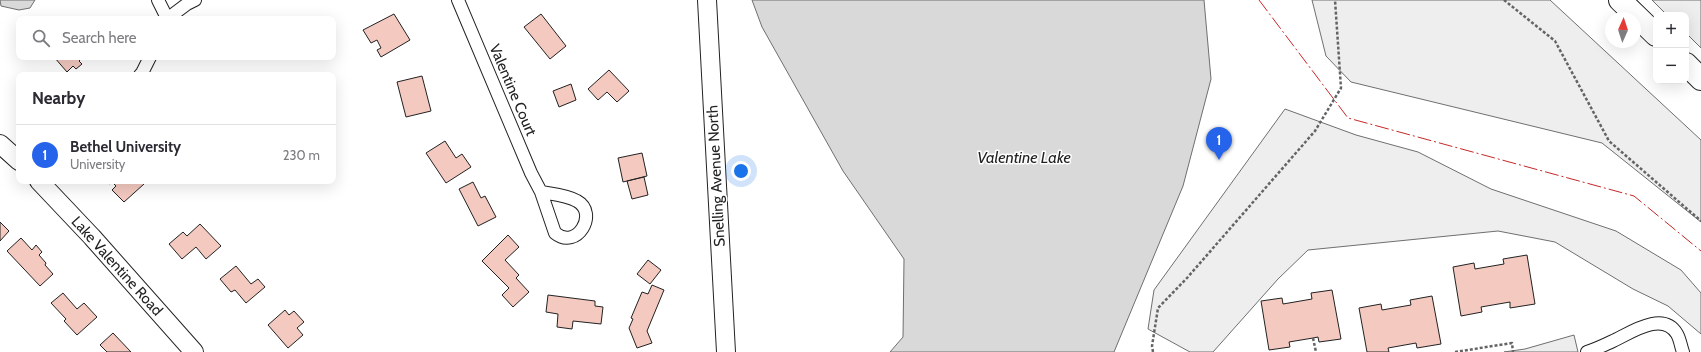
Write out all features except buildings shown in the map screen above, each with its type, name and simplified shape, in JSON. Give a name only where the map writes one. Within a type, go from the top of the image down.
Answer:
[{"type":"highway","points":[[1620,0],[1653,32]]},
{"type":"highway","points":[[1689,67],[1701,79]]},
{"type":"street","points":[[158,0],[166,16]]},
{"type":"street","points":[[170,16],[195,0]]},
{"type":"street","name":"Valentine Court","points":[[458,0],[540,192]]},
{"type":"street","name":"Snelling Avenue North","points":[[707,0],[726,352]]},
{"type":"street","points":[[142,72],[148,60]]},
{"type":"street","points":[[0,144],[16,158]]},
{"type":"street","name":"Lake Valentine Road","points":[[42,184],[92,237],[194,352]]},
{"type":"street","points":[[1587,352],[1642,327],[1660,323],[1669,326],[1677,334],[1683,352]]},
{"type":"path","points":[[1153,352],[1152,346],[1158,308],[1187,278],[1315,131],[1341,88],[1335,0]]},
{"type":"path","points":[[1504,0],[1555,41],[1610,141],[1701,221]]},
{"type":"path","points":[[1313,338],[1316,352]]},
{"type":"path","points":[[1455,352],[1512,343],[1513,352]]},
{"type":"shaded area","points":[[1312,0],[1550,0],[1701,140],[1701,222],[1602,143],[1351,82],[1326,56]]},
{"type":"shaded area","points":[[1652,0],[1701,0],[1701,48],[1689,36],[1689,12],[1664,12]]},
{"type":"shaded area","points":[[1285,109],[1356,135],[1418,152],[1491,189],[1616,231],[1681,270],[1701,293],[1701,334],[1668,306],[1633,289],[1555,242],[1498,231],[1308,250],[1278,279],[1213,352],[1190,352],[1148,329],[1154,290]]},
{"type":"shaded area","points":[[1574,335],[1578,352],[1504,352],[1525,349]]},
{"type":"water","points":[[0,0],[35,0],[30,8],[19,10],[1,6]]},
{"type":"water","name":"Valentine Lake","points":[[752,0],[1204,0],[1211,79],[1183,186],[1114,352],[890,352],[903,337],[904,259],[843,171],[762,27]]},
{"type":"power","points":[[1259,0],[1348,118],[1634,196],[1701,251]]},
{"type":"place","name":"Bethel University","points":[[1219,160]]}]
